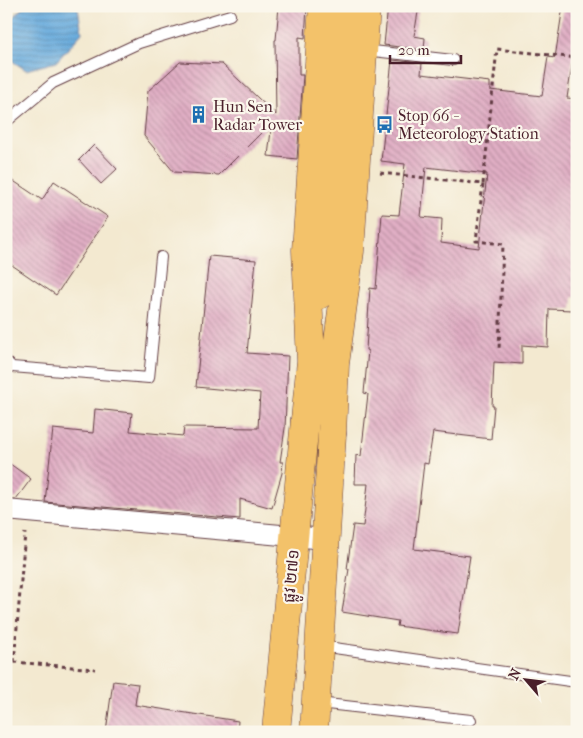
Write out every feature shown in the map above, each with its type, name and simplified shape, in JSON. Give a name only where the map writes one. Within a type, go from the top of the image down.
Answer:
[{"type":"main road","points":[[310,340],[306,250],[323,6]]},
{"type":"main road","points":[[310,340],[327,249],[344,6]]},
{"type":"main road","name":"ផ្លូវ ២៧១","points":[[314,732],[335,364],[350,251],[366,6]]},
{"type":"main road","name":"ផ្លូវ ២៧១","points":[[276,732],[311,361],[310,340]]},
{"type":"street","points":[[6,510],[325,539]]},
{"type":"lane","points":[[6,122],[53,83],[61,79],[138,43],[230,15]]},
{"type":"lane","points":[[363,50],[453,60]]},
{"type":"lane","points":[[6,361],[12,367],[149,378],[161,257]]},
{"type":"lane","points":[[319,646],[577,682]]},
{"type":"lane","points":[[317,703],[471,720]]},
{"type":"path","points":[[499,349],[503,244],[476,241],[497,49],[577,58]]},
{"type":"path","points":[[355,170],[483,184]]},
{"type":"path","points":[[14,662],[27,511]]},
{"type":"path","points":[[6,661],[95,669]]},
{"type":"path","points":[[6,725],[8,725],[8,732]]},
{"type":"water","points":[[25,6],[76,6],[78,8],[82,33],[56,62],[26,70],[6,57],[6,24]]},
{"type":"building","name":"Hun Sen Radar Tower","points":[[279,6],[307,6],[305,38],[299,37],[299,75],[303,75],[297,159],[268,156],[272,122],[219,175],[174,172],[144,136],[148,91],[180,62],[222,64],[276,115],[275,40]]},
{"type":"building","points":[[388,6],[419,6],[414,36],[425,38],[424,50],[384,45]]},
{"type":"building","points":[[563,6],[577,6],[577,33],[567,98],[577,99],[577,297],[573,297],[572,310],[549,309],[548,347],[522,345],[522,364],[494,362],[492,406],[494,406],[491,439],[433,432],[428,464],[424,463],[414,549],[470,556],[458,634],[397,626],[398,621],[342,612],[349,569],[347,569],[353,525],[363,526],[368,484],[355,484],[356,455],[361,456],[368,394],[364,393],[368,351],[366,350],[370,288],[376,289],[382,214],[399,215],[405,164],[381,161],[392,60],[422,63],[421,74],[490,82],[490,90],[542,96],[548,57],[555,58]],"holes":[[[426,167],[487,174],[479,248],[441,243],[442,219],[421,217]]]},
{"type":"building","points":[[94,145],[117,169],[101,184],[79,160]]},
{"type":"building","points":[[6,176],[42,200],[54,181],[108,217],[56,295],[6,261]]},
{"type":"building","points":[[209,256],[256,260],[247,353],[288,356],[285,428],[280,462],[283,462],[282,473],[272,508],[240,499],[240,519],[45,502],[53,429],[93,433],[95,409],[132,413],[130,431],[183,436],[184,427],[258,428],[260,393],[196,387]]},
{"type":"building","points":[[6,461],[31,479],[16,499],[6,498]]},
{"type":"building","points":[[113,681],[138,684],[135,705],[238,721],[237,732],[106,732]]},
{"type":"place","name":"Hun Sen Radar Tower","points":[[199,115]]},
{"type":"place","name":"Stop 66 - Meteorology Station","points":[[384,124]]}]
